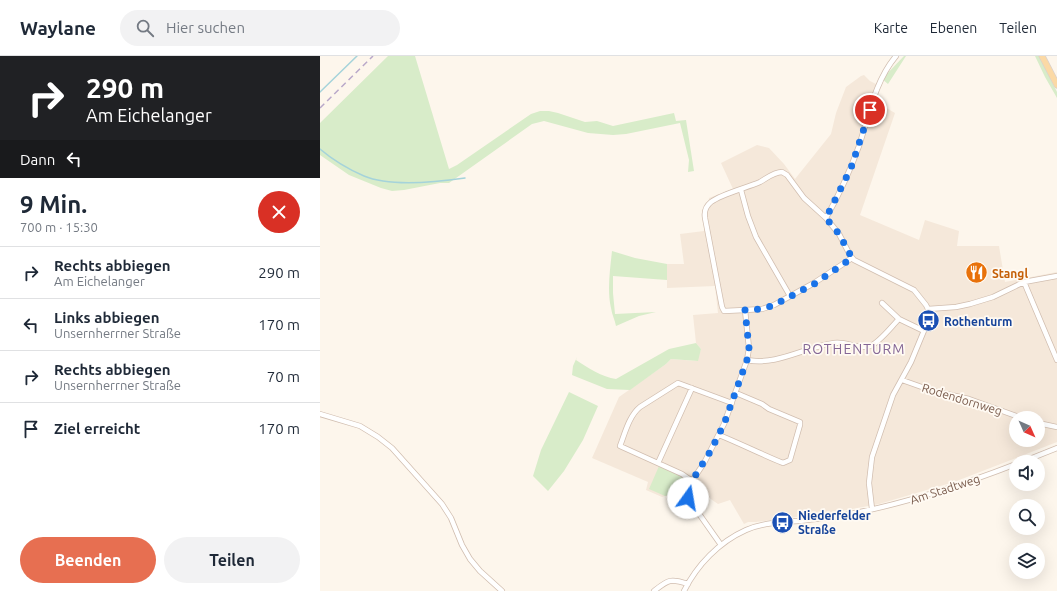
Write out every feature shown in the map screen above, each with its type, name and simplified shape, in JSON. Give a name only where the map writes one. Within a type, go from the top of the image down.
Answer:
[{"type":"main road","points":[[1042,56],[1057,85]]},
{"type":"street","points":[[826,218],[851,168],[881,79],[896,56]]},
{"type":"street","points":[[684,591],[699,567],[721,545],[737,534],[756,526],[772,523],[828,517],[872,510],[869,483],[872,459],[893,395],[911,362],[928,321],[928,309],[914,290],[852,258],[839,234],[826,218],[810,204],[787,175],[782,172],[777,172],[741,190],[718,198],[709,203],[705,211],[705,218],[724,311],[727,312],[768,308],[814,284],[852,258]]},
{"type":"street","points":[[741,190],[748,216],[756,237],[790,296]]},
{"type":"street","points":[[928,309],[956,307],[982,301],[1024,282],[1057,276]]},
{"type":"street","points":[[1024,282],[1057,360]]},
{"type":"street","points":[[882,303],[898,319],[924,331]]},
{"type":"street","points":[[721,545],[690,501],[688,491],[692,480],[704,463],[719,435],[732,404],[747,360],[749,348],[745,310]]},
{"type":"street","points":[[747,360],[767,361],[842,342],[854,346],[872,346],[898,319]]},
{"type":"street","name":"Rodendornweg","points":[[902,380],[933,391],[969,399],[1009,413]]},
{"type":"street","points":[[692,480],[620,446],[635,411],[678,383],[732,404]]},
{"type":"street","points":[[658,463],[692,388]]},
{"type":"street","points":[[719,435],[748,446],[756,452],[783,463],[790,460],[800,422],[736,393]]},
{"type":"street","points":[[320,414],[360,426],[392,448],[442,504],[451,518],[462,545],[470,559],[480,571],[502,591]]},
{"type":"street","points":[[1045,424],[1057,427]]},
{"type":"street","points":[[1040,455],[1057,448]]},
{"type":"street","name":"Am Stadtweg","points":[[872,510],[944,490],[1009,467]]},
{"type":"street","points":[[654,591],[664,583],[671,580],[688,584]]},
{"type":"shaded area","points":[[864,75],[870,81],[878,85],[876,102],[895,113],[860,215],[919,240],[925,220],[959,231],[957,246],[999,246],[1005,282],[1057,272],[1057,442],[1045,447],[1045,411],[1009,411],[1009,447],[1044,447],[1024,455],[1009,455],[1009,461],[954,482],[879,504],[836,512],[748,522],[744,524],[730,500],[718,504],[698,490],[691,488],[662,497],[646,490],[648,482],[592,458],[619,397],[671,359],[697,361],[701,349],[696,343],[693,315],[718,313],[715,286],[667,288],[667,264],[684,264],[680,234],[704,231],[709,198],[733,189],[721,163],[757,145],[769,148],[784,164],[795,179],[831,134],[836,113],[846,87]]},
{"type":"green space","points":[[388,56],[415,56],[449,169],[531,114],[540,111],[549,111],[585,122],[597,121],[613,126],[674,113],[676,121],[686,120],[694,171],[688,172],[689,160],[680,123],[626,134],[613,135],[588,133],[544,121],[532,124],[449,183],[440,183],[392,191],[381,188],[349,175],[320,155],[320,123]]},
{"type":"green space","points":[[904,56],[906,56],[888,84],[882,79]]},
{"type":"green space","points":[[1035,56],[1039,56],[1057,92],[1057,98],[1045,77]]},
{"type":"green space","points":[[612,251],[635,258],[667,264],[667,280],[613,276],[615,314],[656,312],[639,316],[616,326],[611,311],[609,294]]},
{"type":"green space","points":[[696,343],[701,349],[698,361],[671,359],[630,390],[607,389],[572,375],[573,366],[577,357],[576,360],[590,369],[616,379],[669,349]]},
{"type":"green space","points":[[569,392],[598,406],[583,440],[564,471],[548,491],[533,476],[541,450]]},
{"type":"green space","points":[[659,466],[681,476],[687,481],[684,489],[665,496],[649,489]]},
{"type":"waterway","points":[[320,92],[357,56]]},
{"type":"waterway","points":[[320,149],[346,167],[364,176],[387,182],[414,183],[465,178]]},
{"type":"railway","points":[[320,108],[373,56]]},
{"type":"place","name":"Stangl","points":[[976,273]]},
{"type":"place","name":"Rothenturm","points":[[928,321]]},
{"type":"place","name":"Niederfelder Straße","points":[[783,522]]},
{"type":"district","name":"ROTHENTURM","points":[[854,349]]},
{"type":"route","points":[[688,498],[690,484],[704,463],[724,424],[749,354],[745,310],[768,308],[814,284],[852,258],[839,234],[826,218],[844,185],[851,168],[870,110]]}]
